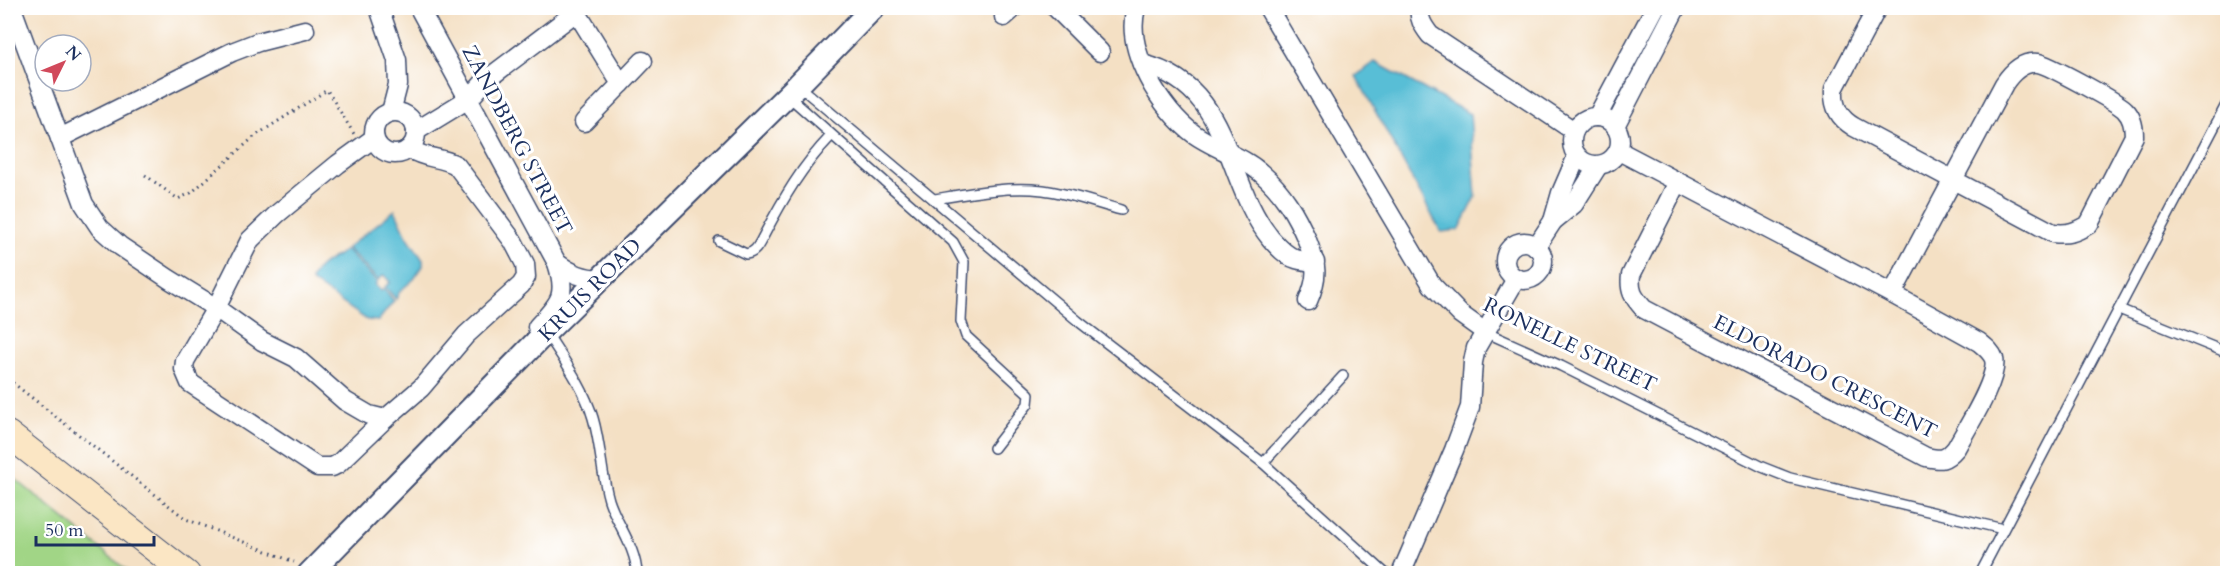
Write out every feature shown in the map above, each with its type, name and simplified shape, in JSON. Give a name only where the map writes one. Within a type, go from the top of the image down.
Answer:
[{"type":"main road","points":[[8,434],[187,573]]},
{"type":"street","points":[[12,8],[84,204],[100,228],[120,246],[159,273],[216,308],[262,341],[296,358],[345,401],[369,416],[385,419]]},
{"type":"street","points":[[379,8],[398,60],[399,75],[391,112]]},
{"type":"street","name":"ZANDBERG STREET","points":[[419,8],[557,263],[563,286],[558,304],[501,364],[449,431]]},
{"type":"street","name":"KRUIS ROAD","points":[[310,572],[546,332],[793,90],[873,8]]},
{"type":"street","points":[[1056,8],[1100,52]]},
{"type":"street","points":[[1136,8],[1134,15],[1136,44],[1142,64],[1159,96],[1194,134],[1251,165],[1279,191],[1292,208],[1314,262],[1315,284],[1308,301]]},
{"type":"street","name":"RONELLE STREET","points":[[1268,8],[1432,285],[1460,314],[1485,332]]},
{"type":"street","points":[[1420,8],[1419,14],[1430,35],[1574,131]]},
{"type":"street","points":[[1597,117],[1655,8]]},
{"type":"street","points":[[1615,126],[1676,8]]},
{"type":"street","points":[[1877,8],[1834,89],[1837,112],[1844,121],[1854,127],[1953,180],[2053,233],[2067,234],[2079,231],[2089,224],[2134,136],[2134,124],[2126,111],[2112,101],[2040,63],[2026,64],[2012,72],[2004,84],[1953,180],[1892,294]]},
{"type":"street","points":[[414,125],[486,80],[575,10],[621,84]]},
{"type":"street","points":[[60,138],[232,52],[258,42],[305,30]]},
{"type":"street","points":[[584,122],[643,61]]},
{"type":"street","points":[[1142,64],[1168,72],[1194,90],[1207,108],[1232,155],[1248,203],[1263,229],[1287,255],[1314,262]]},
{"type":"street","points":[[368,142],[392,154],[399,154],[410,149],[415,141],[414,125],[404,114],[391,112],[381,116],[368,142],[277,214],[250,240],[216,308],[185,361],[184,369],[190,382],[317,467],[325,468],[338,464],[421,388],[480,320],[521,285],[527,271],[513,240],[456,165],[444,160],[426,158],[410,149]]},
{"type":"street","points":[[1597,117],[1605,118],[1615,126],[1620,136],[1619,151],[1609,163],[1598,166],[1586,164],[1577,156],[1572,144],[1574,131],[1581,122],[1597,117]]},
{"type":"street","name":"ELDORADO CRESCENT","points":[[1619,151],[1892,294],[1979,342],[1989,350],[1994,360],[1994,371],[1987,389],[1956,448],[1950,455],[1941,460],[1926,457],[1644,309],[1629,288],[1631,275],[1678,182]]},
{"type":"street","points":[[1536,247],[1553,221],[1561,193],[1577,156]]},
{"type":"street","points":[[1553,221],[1574,204],[1598,166]]},
{"type":"street","points":[[1519,243],[1532,244],[1536,247],[1543,260],[1539,272],[1529,279],[1516,279],[1507,271],[1506,254],[1519,243]]},
{"type":"street","name":"ZANDBERG STREET","points":[[557,263],[581,277],[601,279]]},
{"type":"street","points":[[1401,573],[1470,407],[1476,348],[1516,279]]},
{"type":"lane","points":[[793,90],[831,136],[953,242],[961,255],[964,262],[962,329],[974,344],[1029,394],[1028,404],[994,448]]},
{"type":"lane","points":[[793,90],[935,199],[1078,321],[1263,463],[1386,573]]},
{"type":"lane","points":[[1980,573],[2228,101]]},
{"type":"lane","points":[[719,241],[746,254],[753,252],[789,188],[831,136]]},
{"type":"lane","points":[[935,199],[985,190],[1020,189],[1066,195],[1121,210]]},
{"type":"lane","points":[[2119,309],[2228,353]]},
{"type":"lane","points":[[546,332],[592,414],[599,438],[609,499],[632,551],[637,573]]},
{"type":"lane","name":"RONELLE STREET","points":[[1485,332],[1561,366],[1762,467],[1790,478],[2003,529]]},
{"type":"lane","points":[[1263,463],[1343,376]]},
{"type":"path","points":[[145,176],[178,199],[191,193],[255,136],[327,90],[368,142]]},
{"type":"path","points":[[8,379],[186,519],[273,552],[310,572]]},
{"type":"green space","points":[[8,473],[130,573],[8,573]]},
{"type":"water","points":[[1375,62],[1470,114],[1476,197],[1459,230],[1441,232],[1356,76]]},
{"type":"water","points":[[395,210],[407,236],[423,260],[423,266],[414,279],[400,291],[396,299],[385,287],[390,282],[384,275],[378,280],[347,248]]},
{"type":"water","points":[[346,250],[377,282],[375,285],[381,291],[384,289],[394,301],[378,321],[367,320],[311,281],[320,267]]}]
